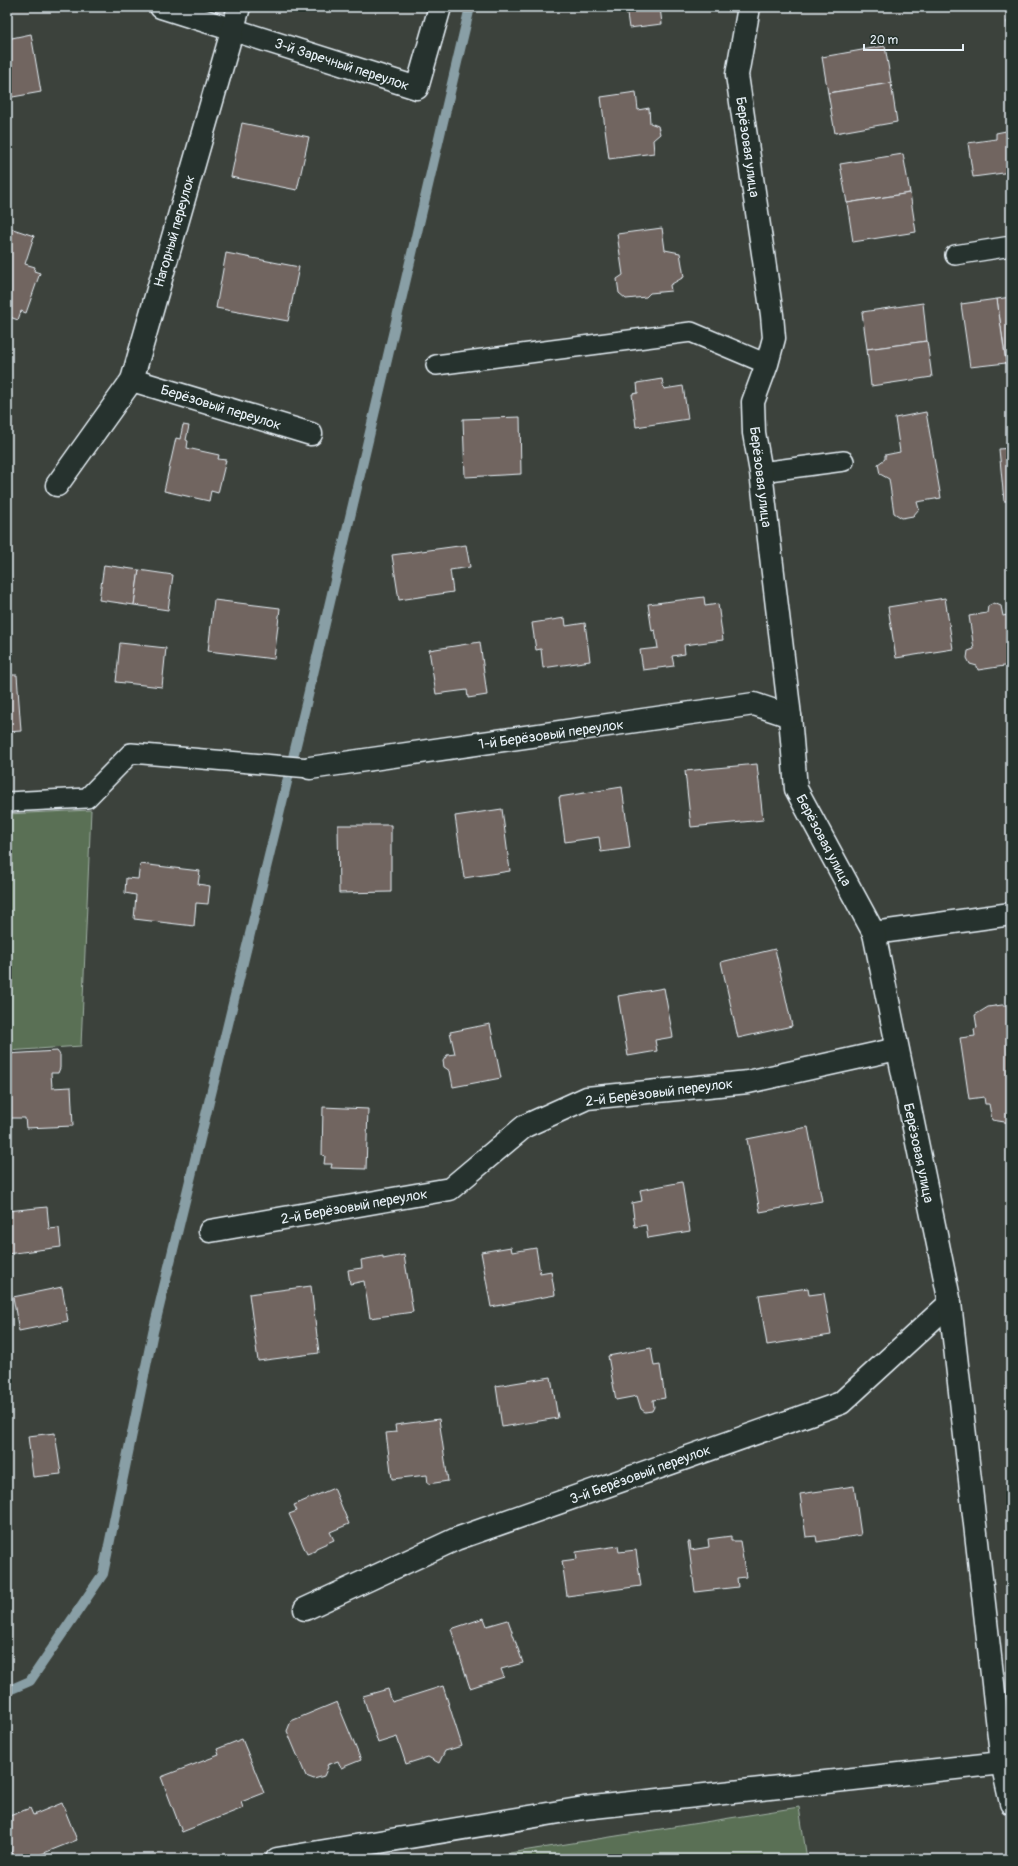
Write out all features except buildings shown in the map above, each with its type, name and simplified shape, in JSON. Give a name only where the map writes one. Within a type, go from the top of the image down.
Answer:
[{"type":"street","points":[[161,7],[232,29]]},
{"type":"street","name":"Нагорный переулок","points":[[57,485],[132,380],[239,7]]},
{"type":"street","name":"3-й Заречный переулок","points":[[232,29],[417,88],[440,7]]},
{"type":"street","name":"Берёзовая улица","points":[[749,7],[737,75],[772,315],[774,338],[767,364],[753,402],[754,433],[790,716],[796,789],[874,932],[950,1303],[1002,1763],[1011,1803]]},
{"type":"street","name":"Берёзовый переулок","points":[[132,380],[311,434]]},
{"type":"street","name":"1-й Берёзовый переулок","points":[[310,768],[754,704],[790,716]]},
{"type":"street","points":[[874,932],[1011,914]]},
{"type":"street","name":"2-й Берёзовый переулок","points":[[210,1230],[450,1189],[525,1126],[587,1098],[748,1082],[897,1050]]},
{"type":"street","name":"3-й Берёзовый переулок","points":[[305,1609],[456,1539],[841,1403],[950,1303]]},
{"type":"street","points":[[277,1859],[584,1808],[1002,1763]]},
{"type":"lane","points":[[955,255],[1011,246]]},
{"type":"lane","points":[[436,365],[691,332],[767,364]]},
{"type":"lane","points":[[760,472],[844,461]]},
{"type":"lane","points":[[7,802],[87,798],[131,754],[310,768]]},
{"type":"green space","points":[[91,810],[81,1046],[7,1051],[7,814]]},
{"type":"green space","points":[[799,1807],[807,1859],[472,1859]]},
{"type":"waterway","points":[[7,1691],[30,1681],[103,1574],[153,1332],[306,704],[470,7]]}]
